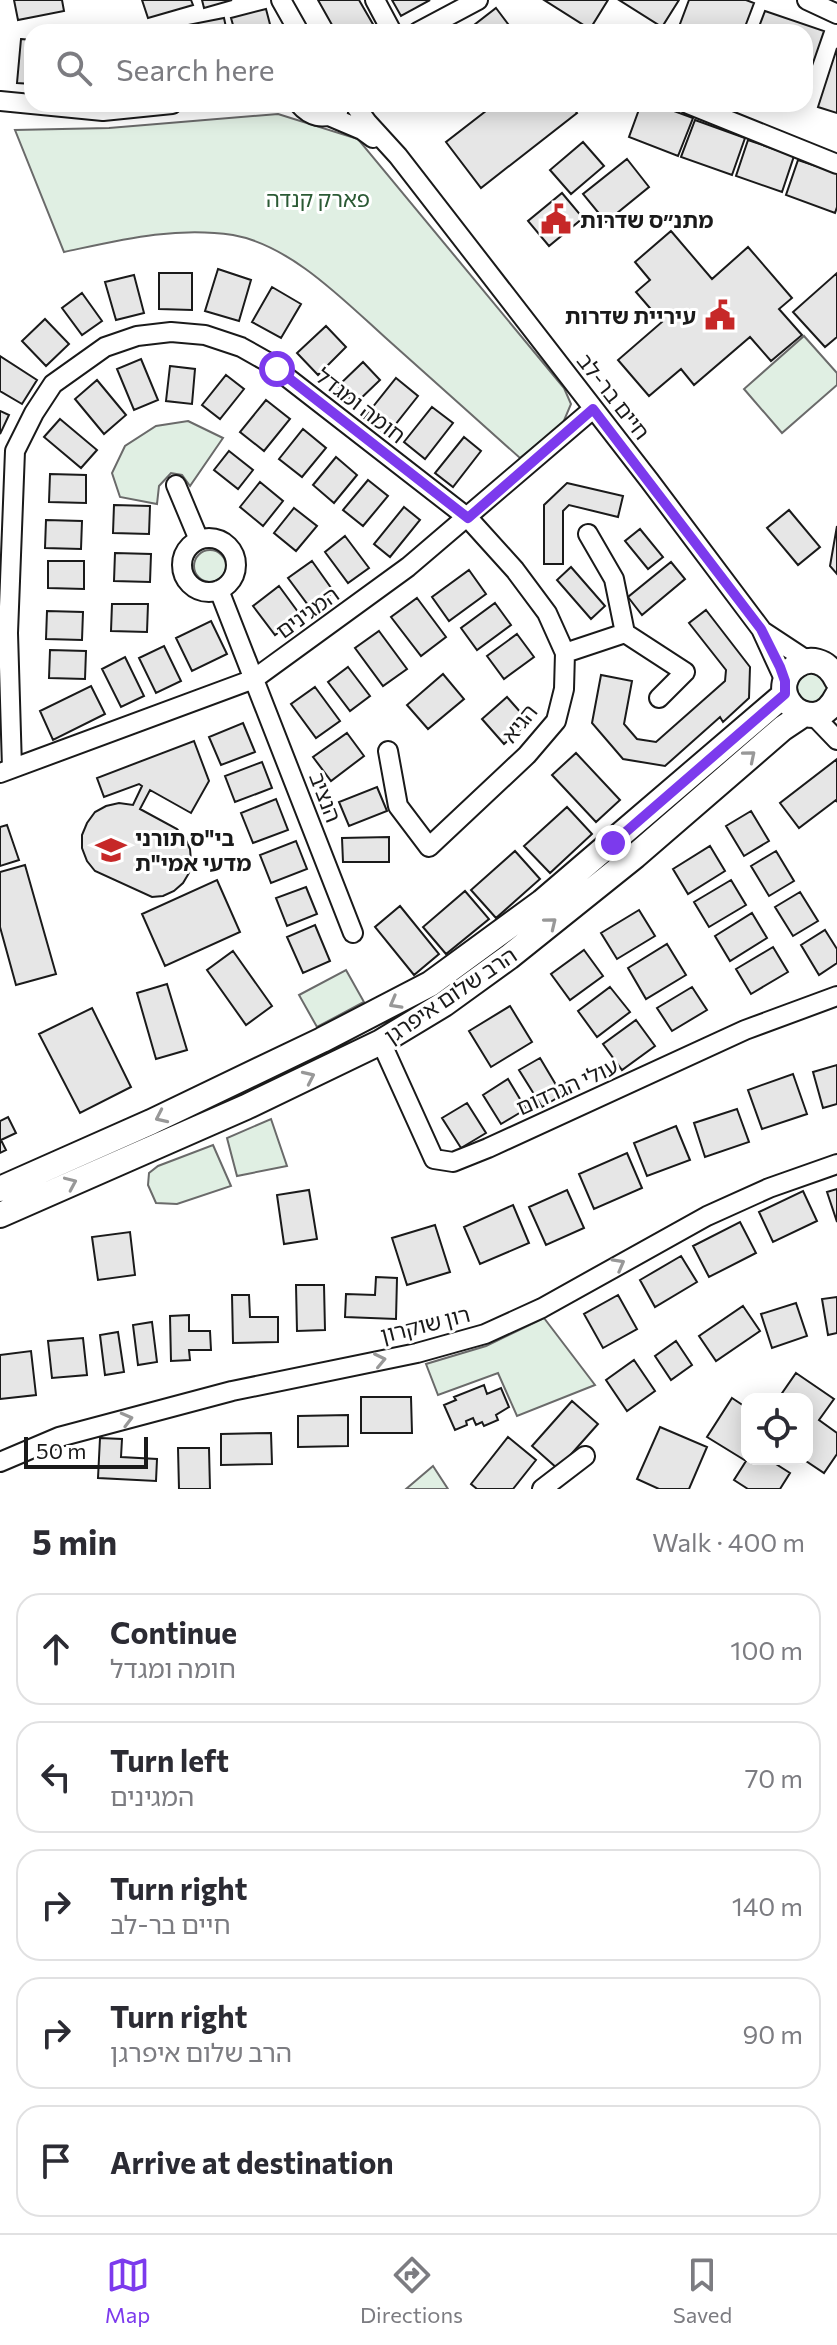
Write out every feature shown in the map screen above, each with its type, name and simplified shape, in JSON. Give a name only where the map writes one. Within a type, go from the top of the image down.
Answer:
[{"type":"main road","points":[[822,656],[837,680]]},
{"type":"main road","name":"הרב שלום איפרגן","points":[[0,1189],[151,1122],[430,984],[542,902],[785,688],[789,672],[795,666],[822,656]]},
{"type":"main road","points":[[785,688],[790,704],[808,714]]},
{"type":"main road","name":"הרב שלום איפרגן","points":[[0,1215],[246,1107],[381,1042],[444,1004],[509,957],[635,856],[783,728],[808,714],[828,710],[837,698]]},
{"type":"street","points":[[375,0],[388,24]]},
{"type":"street","points":[[433,24],[478,0]]},
{"type":"street","points":[[807,0],[837,14]]},
{"type":"street","points":[[283,3],[293,24]]},
{"type":"street","points":[[0,101],[24,103]]},
{"type":"street","name":"חיים בר-לב","points":[[308,112],[329,116],[362,130],[398,156]]},
{"type":"street","points":[[329,116],[339,112]]},
{"type":"street","name":"חיים בר-לב","points":[[360,112],[398,156],[761,629],[785,688]]},
{"type":"street","points":[[708,112],[837,164]]},
{"type":"street","name":"חומה ומגדל","points":[[6,771],[15,451],[53,384],[105,347],[137,336],[171,332],[205,335],[241,347],[277,369],[468,518]]},
{"type":"street","name":"המגינים","points":[[6,771],[254,679],[408,567],[593,409]]},
{"type":"street","points":[[176,485],[199,540]]},
{"type":"street","name":"הגיא","points":[[388,751],[398,806],[429,847],[527,755],[556,721],[564,689],[565,653],[547,613],[515,570],[468,518]]},
{"type":"street","points":[[588,534],[614,579],[625,633],[685,672],[659,698]]},
{"type":"street","points":[[216,539],[223,542],[234,555],[235,572],[226,586],[219,590],[210,592],[194,587],[184,575],[183,558],[192,544],[199,540],[216,539]]},
{"type":"street","name":"הנציב","points":[[219,590],[353,933]]},
{"type":"street","name":"חיים בר-לב","points":[[761,629],[822,656]]},
{"type":"street","points":[[565,653],[625,633]]},
{"type":"street","points":[[808,714],[837,740]]},
{"type":"street","name":"עולי הגרדום","points":[[381,1042],[434,1159],[453,1162],[745,1030],[837,996]]},
{"type":"street","name":"רון שוקרון","points":[[0,1462],[59,1437],[232,1391],[417,1353],[485,1334],[542,1308],[707,1216],[769,1188],[837,1164]]},
{"type":"street","points":[[542,1489],[585,1456]]},
{"type":"green space","name":"פארק קנדה","points":[[278,114],[358,139],[564,388],[571,404],[563,423],[520,458],[321,281],[300,265],[256,241],[233,235],[169,233],[64,252],[15,130],[109,128]]},
{"type":"green space","points":[[804,336],[837,373],[837,385],[782,433],[744,389]]},
{"type":"green space","points":[[188,421],[223,438],[190,486],[182,475],[171,473],[159,486],[157,504],[120,497],[112,473],[125,446],[156,426]]},
{"type":"green space","points":[[210,550],[221,555],[226,566],[221,577],[210,582],[199,577],[194,566],[199,555]]},
{"type":"green space","points":[[814,670],[829,685],[825,697],[812,703],[799,695],[796,681]]},
{"type":"green space","points":[[346,970],[364,1002],[317,1027],[299,995]]},
{"type":"green space","points":[[271,1119],[287,1166],[237,1176],[227,1138]]},
{"type":"green space","points":[[213,1145],[231,1186],[177,1204],[156,1203],[148,1185],[149,1173],[158,1166]]},
{"type":"green space","points":[[544,1318],[595,1385],[517,1416],[498,1373],[438,1395],[426,1364],[486,1346]]},
{"type":"green space","points":[[433,1466],[448,1489],[406,1489]]},
{"type":"building","points":[[14,0],[62,0],[64,11],[18,20]]},
{"type":"building","points":[[142,0],[191,0],[193,5],[148,18]]},
{"type":"building","points":[[202,0],[232,0],[204,8]]},
{"type":"building","points":[[318,0],[359,0],[373,24],[332,24]]},
{"type":"building","points":[[392,0],[430,0],[401,16]]},
{"type":"building","points":[[544,0],[608,0],[593,24],[582,24]]},
{"type":"building","points":[[619,0],[679,0],[664,24],[657,24]]},
{"type":"building","points":[[689,0],[746,0],[754,3],[746,24],[680,24]]},
{"type":"building","points":[[496,8],[508,24],[475,24]]},
{"type":"building","points":[[266,9],[270,24],[233,24],[231,18]]},
{"type":"building","points":[[765,11],[803,24],[760,24]]},
{"type":"building","points":[[224,18],[225,24],[193,24]]},
{"type":"building","points":[[813,27],[824,31],[813,63]]},
{"type":"building","points":[[21,39],[24,39],[24,83],[17,83]]},
{"type":"building","points":[[837,48],[837,113],[818,107]]},
{"type":"building","points":[[485,112],[577,113],[481,188],[446,142]]},
{"type":"building","points":[[638,112],[677,112],[693,118],[678,156],[629,137]]},
{"type":"building","points":[[695,120],[745,138],[732,175],[681,157]]},
{"type":"building","points":[[748,140],[794,156],[782,192],[736,176]]},
{"type":"building","points":[[583,142],[604,166],[571,194],[550,170]]},
{"type":"building","points":[[627,159],[649,187],[606,222],[583,194]]},
{"type":"building","points":[[798,160],[837,173],[835,213],[786,195]]},
{"type":"building","name":"מתנ״ס שדרות","points":[[562,193],[583,218],[549,246],[528,221]]},
{"type":"building","name":"עיריית שדרות","points":[[671,231],[712,279],[748,247],[792,298],[779,309],[802,335],[771,361],[750,337],[694,385],[681,369],[649,396],[618,360],[662,322],[636,292],[650,280],[635,262]]},
{"type":"building","points":[[218,269],[251,280],[239,321],[205,311]]},
{"type":"building","points":[[159,273],[192,273],[192,310],[159,309]]},
{"type":"building","points":[[837,273],[837,337],[825,347],[793,312]]},
{"type":"building","points":[[134,275],[144,313],[116,320],[105,282]]},
{"type":"building","points":[[272,287],[301,304],[281,338],[252,322]]},
{"type":"building","points":[[82,293],[102,321],[82,335],[62,308]]},
{"type":"building","points":[[45,319],[69,344],[46,366],[22,341]]},
{"type":"building","points":[[326,326],[346,347],[318,375],[297,353]]},
{"type":"building","points":[[0,356],[37,380],[22,404],[0,391]]},
{"type":"building","points":[[141,359],[158,400],[134,410],[117,369]]},
{"type":"building","points":[[363,362],[380,380],[355,404],[338,386]]},
{"type":"building","points":[[170,366],[195,369],[192,404],[166,401]]},
{"type":"building","points":[[226,375],[244,389],[220,419],[202,405]]},
{"type":"building","points":[[396,378],[418,396],[387,435],[364,418]]},
{"type":"building","points":[[97,380],[126,415],[104,434],[75,399]]},
{"type":"building","points":[[266,400],[290,419],[264,451],[240,432]]},
{"type":"building","points":[[432,407],[453,423],[425,459],[404,442]]},
{"type":"building","points":[[0,411],[9,415],[0,434]]},
{"type":"building","points":[[60,419],[97,450],[81,468],[44,437]]},
{"type":"building","points":[[303,429],[326,448],[302,477],[279,459]]},
{"type":"building","points":[[464,437],[481,451],[453,487],[435,473]]},
{"type":"building","points":[[229,451],[253,470],[238,489],[214,470]]},
{"type":"building","points":[[336,457],[357,475],[334,503],[313,485]]},
{"type":"building","points":[[50,474],[86,475],[86,503],[49,502]]},
{"type":"building","points":[[368,480],[388,496],[363,526],[343,510]]},
{"type":"building","points":[[260,482],[283,501],[263,526],[240,507]]},
{"type":"building","points":[[567,483],[623,496],[618,517],[569,505],[563,511],[563,564],[544,564],[544,505]]},
{"type":"building","points":[[114,505],[150,506],[149,534],[113,533]]},
{"type":"building","points":[[404,507],[420,520],[390,557],[374,544]]},
{"type":"building","points":[[294,508],[317,526],[296,551],[274,533]]},
{"type":"building","points":[[789,510],[820,547],[798,565],[767,528]]},
{"type":"building","points":[[46,520],[82,521],[81,549],[45,548]]},
{"type":"building","points":[[837,526],[837,574],[830,566]]},
{"type":"building","points":[[640,529],[663,557],[648,569],[625,541]]},
{"type":"building","points":[[345,536],[369,568],[348,583],[325,552]]},
{"type":"building","points":[[115,553],[151,554],[150,582],[114,581]]},
{"type":"building","points":[[48,561],[84,561],[84,589],[48,588]]},
{"type":"building","points":[[312,561],[334,592],[311,609],[288,578]]},
{"type":"building","points":[[671,562],[685,579],[642,615],[628,597]]},
{"type":"building","points":[[571,567],[605,606],[591,619],[557,580]]},
{"type":"building","points":[[469,570],[486,594],[449,621],[432,597]]},
{"type":"building","points":[[279,586],[301,616],[275,635],[253,606]]},
{"type":"building","points":[[417,598],[446,637],[421,656],[391,617]]},
{"type":"building","points":[[495,603],[511,625],[477,650],[461,628]]},
{"type":"building","points":[[112,604],[148,604],[147,632],[111,631]]},
{"type":"building","points":[[706,610],[750,667],[749,698],[723,722],[720,717],[665,766],[623,759],[592,723],[601,675],[632,681],[624,724],[637,739],[656,742],[725,681],[726,670],[689,623]]},
{"type":"building","points":[[47,611],[83,612],[82,640],[46,639]]},
{"type":"building","points":[[211,621],[227,654],[192,671],[176,638]]},
{"type":"building","points":[[379,631],[407,669],[383,686],[355,648]]},
{"type":"building","points":[[517,634],[534,657],[504,679],[487,656]]},
{"type":"building","points":[[164,646],[181,681],[156,693],[139,658]]},
{"type":"building","points":[[50,650],[86,651],[85,679],[49,678]]},
{"type":"building","points":[[125,657],[144,696],[121,707],[102,669]]},
{"type":"building","points":[[348,667],[370,696],[350,711],[328,682]]},
{"type":"building","points":[[443,674],[464,699],[428,729],[407,705]]},
{"type":"building","points":[[91,686],[105,714],[53,740],[40,711]]},
{"type":"building","points":[[315,687],[340,721],[316,738],[291,704]]},
{"type":"building","points":[[507,697],[529,722],[504,744],[482,719]]},
{"type":"building","points":[[243,723],[255,752],[221,765],[209,737]]},
{"type":"building","points":[[347,733],[364,756],[331,781],[313,757]]},
{"type":"building","points":[[194,741],[209,781],[191,813],[150,790],[140,809],[177,829],[185,838],[191,861],[183,883],[163,896],[152,897],[95,871],[82,848],[82,835],[87,823],[95,812],[106,806],[119,803],[133,805],[142,786],[139,784],[104,797],[97,778]]},
{"type":"building","points":[[576,753],[620,800],[596,822],[552,775]]},
{"type":"building","points":[[837,759],[837,802],[799,828],[780,803]]},
{"type":"building","points":[[262,762],[272,788],[235,802],[225,776]]},
{"type":"building","points":[[377,787],[387,811],[349,826],[339,802]]},
{"type":"building","points":[[276,799],[288,830],[253,843],[241,813]]},
{"type":"building","points":[[567,807],[592,834],[550,873],[524,846]]},
{"type":"building","points":[[751,811],[769,841],[744,856],[726,826]]},
{"type":"building","points":[[7,825],[19,860],[0,866],[0,827]]},
{"type":"building","points":[[389,837],[389,862],[343,862],[342,838]]},
{"type":"building","points":[[296,841],[307,869],[271,883],[260,855]]},
{"type":"building","points":[[710,846],[725,871],[688,894],[673,869]]},
{"type":"building","points":[[515,851],[540,879],[496,918],[471,890]]},
{"type":"building","points":[[776,851],[794,881],[769,896],[751,866]]},
{"type":"building","points":[[25,865],[56,974],[16,985],[0,927],[0,872]]},
{"type":"building","points":[[217,880],[240,932],[165,966],[142,914]]},
{"type":"building","points":[[731,880],[746,905],[709,927],[694,902]]},
{"type":"building","points":[[306,887],[317,914],[287,926],[276,898]]},
{"type":"building","points":[[465,891],[489,919],[446,954],[423,927]]},
{"type":"building","points":[[800,892],[818,921],[793,936],[775,907]]},
{"type":"building","points":[[400,906],[439,954],[414,975],[375,927]]},
{"type":"building","points":[[639,910],[655,936],[617,959],[601,933]]},
{"type":"building","points":[[752,913],[767,938],[730,961],[715,936]]},
{"type":"building","points":[[315,925],[330,961],[303,973],[287,937]]},
{"type":"building","points":[[825,930],[837,949],[837,963],[819,975],[801,945]]},
{"type":"building","points":[[667,944],[686,975],[646,999],[628,968]]},
{"type":"building","points":[[773,947],[788,972],[751,994],[736,969]]},
{"type":"building","points":[[584,950],[603,976],[570,1000],[551,974]]},
{"type":"building","points":[[233,951],[272,1006],[246,1025],[207,970]]},
{"type":"building","points":[[167,984],[187,1050],[156,1059],[137,993]]},
{"type":"building","points":[[610,987],[630,1012],[597,1037],[578,1011]]},
{"type":"building","points":[[692,987],[707,1010],[672,1031],[657,1008]]},
{"type":"building","points":[[510,1006],[532,1042],[491,1067],[469,1031]]},
{"type":"building","points":[[92,1008],[131,1087],[80,1113],[39,1034]]},
{"type":"building","points":[[636,1020],[655,1046],[622,1070],[603,1044]]},
{"type":"building","points":[[540,1058],[562,1095],[542,1107],[519,1070]]},
{"type":"building","points":[[837,1065],[837,1104],[823,1108],[813,1072]]},
{"type":"building","points":[[793,1074],[807,1114],[762,1129],[748,1090]]},
{"type":"building","points":[[508,1079],[526,1109],[501,1124],[483,1095]]},
{"type":"building","points":[[467,1103],[486,1133],[461,1148],[442,1118]]},
{"type":"building","points":[[737,1109],[749,1142],[705,1157],[694,1123]]},
{"type":"building","points":[[8,1117],[16,1133],[1,1140],[6,1150],[0,1153],[0,1121]]},
{"type":"building","points":[[676,1126],[690,1160],[647,1176],[634,1143]]},
{"type":"building","points":[[627,1153],[642,1188],[594,1209],[579,1174]]},
{"type":"building","points":[[837,1189],[837,1222],[827,1192]]},
{"type":"building","points":[[309,1190],[317,1239],[284,1244],[277,1195]]},
{"type":"building","points":[[567,1190],[584,1228],[546,1245],[529,1207]]},
{"type":"building","points":[[803,1191],[817,1221],[773,1242],[759,1212]]},
{"type":"building","points":[[513,1205],[529,1243],[480,1264],[464,1227]]},
{"type":"building","points":[[740,1222],[756,1253],[709,1277],[693,1246]]},
{"type":"building","points":[[435,1225],[450,1272],[407,1285],[392,1238]]},
{"type":"building","points":[[130,1232],[135,1275],[98,1280],[92,1237]]},
{"type":"building","points":[[681,1256],[697,1282],[655,1307],[640,1280]]},
{"type":"building","points":[[376,1277],[397,1278],[396,1319],[345,1317],[346,1294],[375,1295]]},
{"type":"building","points":[[296,1285],[324,1285],[325,1330],[297,1331]]},
{"type":"building","points":[[232,1295],[249,1295],[250,1317],[278,1317],[278,1342],[233,1343]]},
{"type":"building","points":[[618,1295],[637,1329],[603,1348],[584,1314]]},
{"type":"building","points":[[837,1297],[837,1333],[828,1335],[822,1299]]},
{"type":"building","points":[[796,1303],[807,1336],[772,1348],[761,1314]]},
{"type":"building","points":[[743,1306],[760,1331],[716,1361],[699,1336]]},
{"type":"building","points":[[189,1315],[189,1331],[210,1331],[211,1350],[189,1350],[190,1360],[171,1361],[170,1316]]},
{"type":"building","points":[[152,1322],[157,1362],[138,1365],[133,1325]]},
{"type":"building","points":[[118,1332],[124,1372],[105,1375],[100,1335]]},
{"type":"building","points":[[83,1338],[87,1375],[52,1378],[48,1341]]},
{"type":"building","points":[[676,1341],[692,1365],[671,1380],[655,1356]]},
{"type":"building","points":[[31,1351],[36,1395],[0,1399],[0,1355]]},
{"type":"building","points":[[634,1360],[655,1391],[627,1411],[606,1380]]},
{"type":"building","points":[[796,1373],[834,1399],[819,1420],[837,1433],[837,1454],[824,1473],[812,1465],[813,1393],[782,1393]]},
{"type":"building","points":[[484,1385],[487,1394],[501,1388],[509,1407],[496,1415],[498,1420],[484,1426],[482,1422],[476,1425],[473,1418],[466,1421],[467,1425],[455,1430],[444,1405],[456,1400],[454,1397]]},
{"type":"building","points":[[361,1397],[411,1397],[412,1433],[361,1433]]},
{"type":"building","points":[[732,1398],[741,1404],[741,1458],[707,1437]]},
{"type":"building","points":[[572,1401],[598,1424],[558,1469],[532,1446]]},
{"type":"building","points":[[348,1415],[348,1446],[298,1447],[298,1416]]},
{"type":"building","points":[[660,1427],[707,1447],[689,1489],[659,1489],[637,1479]]},
{"type":"building","points":[[271,1433],[272,1464],[221,1465],[221,1434]]},
{"type":"building","points":[[508,1437],[536,1460],[513,1489],[477,1489],[471,1484]]},
{"type":"building","points":[[100,1438],[122,1439],[121,1457],[157,1459],[156,1481],[98,1478]]},
{"type":"building","points":[[178,1448],[209,1448],[210,1489],[179,1489]]},
{"type":"building","points":[[743,1465],[777,1465],[790,1473],[780,1489],[748,1489],[734,1480]]},
{"type":"place","name":"מתנ״ס שדרות","points":[[556,219]]},
{"type":"place","name":"עיריית שדרות","points":[[720,315]]},
{"type":"place","name":"בי\"ס תורני מדעי אמי\"ת","points":[[111,850]]},
{"type":"route","points":[[277,369],[468,518],[593,409],[761,629],[780,667],[785,694],[613,843]]}]
